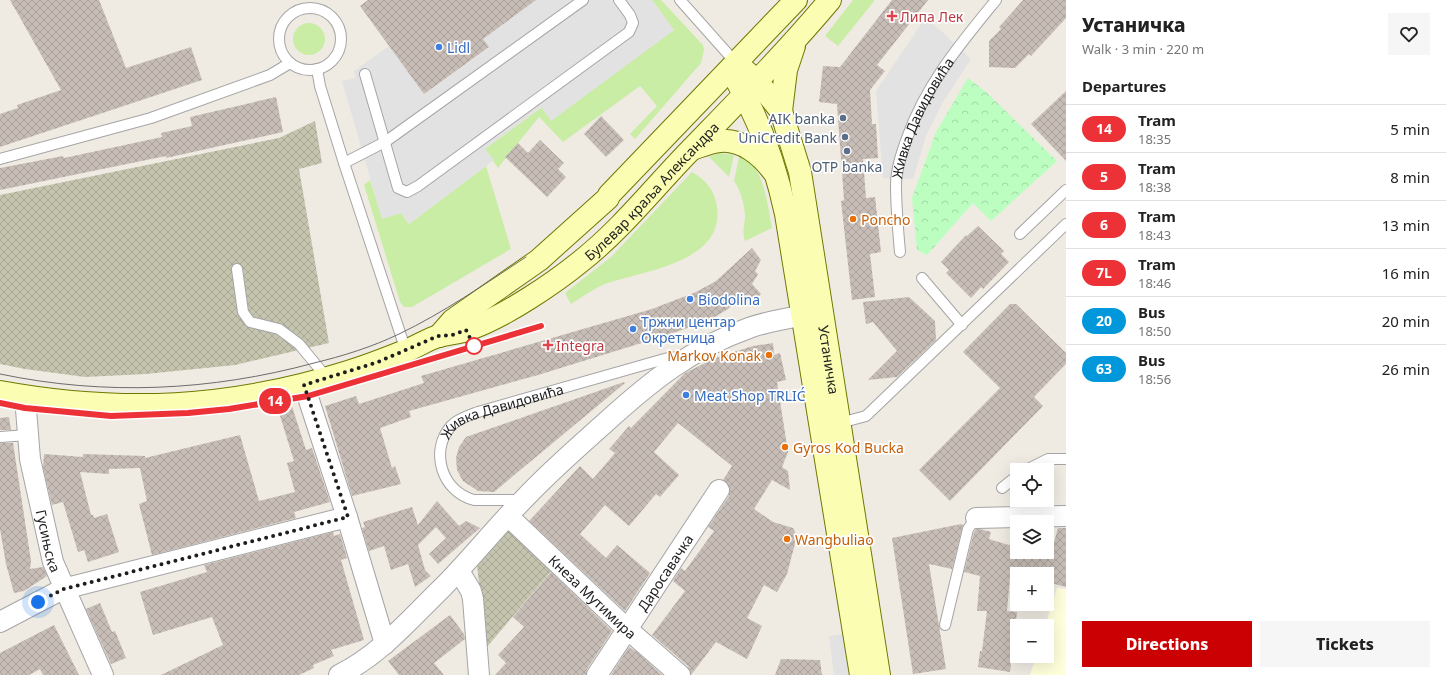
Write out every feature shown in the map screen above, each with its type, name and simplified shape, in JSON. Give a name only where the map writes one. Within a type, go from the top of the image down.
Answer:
[{"type":"main road","name":"Булевар краља Александра","points":[[438,336],[453,320],[539,260],[608,198],[609,195],[796,0]]},
{"type":"main road","name":"Булевар краља Александра","points":[[0,392],[89,405],[162,406],[233,399],[304,385],[327,378],[378,362],[438,336],[463,332],[490,320],[544,288],[582,261],[625,220],[796,41],[830,0]]},
{"type":"main road","points":[[781,111],[786,70],[796,41]]},
{"type":"main road","name":"Устаничка","points":[[733,66],[750,88],[781,111],[800,172],[812,314],[861,675]]},
{"type":"main road","name":"Устаничка","points":[[750,88],[757,122],[777,177],[840,423],[879,675]]},
{"type":"main road","points":[[692,149],[720,141],[737,143],[759,155],[777,177]]},
{"type":"street","name":"Живка Давидовића","points":[[346,673],[385,644],[458,571],[523,500],[663,373],[687,357],[747,328],[812,314]]},
{"type":"street","points":[[304,385],[348,517],[385,644]]},
{"type":"street","name":"Гусињска","points":[[26,397],[28,435],[35,489],[53,562],[103,675]]},
{"type":"street","name":"Даросавачка","points":[[596,675],[719,490]]},
{"type":"street","name":"Кнеза Мутимира","points":[[508,516],[626,628],[680,675]]},
{"type":"street","points":[[976,518],[1066,516]]},
{"type":"street","points":[[0,622],[64,589],[348,517]]},
{"type":"street","points":[[458,571],[471,591],[473,599],[479,675]]},
{"type":"lane","points":[[344,163],[385,142],[583,0]]},
{"type":"lane","points":[[365,74],[398,188],[407,192],[418,186],[629,32],[633,23],[630,15],[619,0]]},
{"type":"lane","points":[[680,0],[733,66]]},
{"type":"lane","name":"Живка Давидовића","points":[[900,252],[896,184],[902,150],[914,118],[925,96],[948,59],[996,0]]},
{"type":"lane","points":[[302,8],[321,10],[330,15],[336,22],[340,31],[341,41],[334,59],[317,69],[303,69],[290,63],[283,55],[279,46],[281,27],[290,16],[302,8]]},
{"type":"lane","points":[[0,159],[151,118],[270,75],[290,63]]},
{"type":"lane","points":[[317,69],[320,86],[344,163],[406,351]]},
{"type":"lane","points":[[1020,234],[1066,190]]},
{"type":"lane","points":[[840,423],[866,416],[1066,224]]},
{"type":"lane","points":[[237,269],[242,312],[250,322],[279,329],[299,344],[327,378]]},
{"type":"lane","points":[[922,278],[962,325]]},
{"type":"lane","name":"Живка Давидовића","points":[[523,500],[474,500],[466,498],[450,486],[442,474],[441,459],[445,435],[452,425],[478,412],[668,358],[687,357]]},
{"type":"lane","points":[[0,437],[28,435]]},
{"type":"lane","points":[[1040,463],[1048,459],[1066,459]]},
{"type":"lane","points":[[1002,488],[1010,482]]},
{"type":"lane","points":[[945,625],[968,529],[976,518]]},
{"type":"shaded area","points":[[536,0],[652,0],[674,30],[551,121],[541,107],[485,149],[494,160],[409,224],[401,213],[382,219],[342,81],[356,78],[354,71],[389,46],[424,94],[489,48],[483,39]]},
{"type":"shaded area","points":[[926,17],[971,59],[943,102],[926,136],[913,179],[883,178],[876,91]]},
{"type":"shaded area","points":[[315,121],[322,163],[299,169],[329,343],[235,365],[146,374],[85,377],[0,364],[0,195],[279,138]]},
{"type":"shaded area","points":[[510,528],[553,569],[486,648],[477,565]]},
{"type":"shaded area","points":[[1057,588],[1066,589],[1066,675],[1030,675],[1034,663],[1054,663],[1054,619],[1047,619],[1050,611],[1054,611],[1054,598]]},
{"type":"shaded area","points":[[843,634],[849,675],[834,675],[829,636]]},
{"type":"green space","points":[[652,0],[661,0],[703,45],[704,50],[701,63],[635,139],[630,134],[657,106],[640,86],[563,142],[539,117],[498,168],[485,149],[542,107],[551,120],[674,30]]},
{"type":"green space","points":[[853,0],[875,0],[838,46],[825,36]]},
{"type":"green space","points":[[306,23],[312,23],[321,27],[325,39],[321,51],[312,55],[306,55],[297,51],[293,42],[293,36],[297,27]]},
{"type":"green space","points":[[968,78],[986,92],[1057,161],[991,221],[973,203],[927,255],[917,250],[912,198],[936,132]]},
{"type":"green space","points":[[719,153],[734,155],[729,177],[709,157]]},
{"type":"green space","points":[[739,157],[747,160],[754,167],[759,176],[766,198],[772,228],[745,241],[743,233],[745,218],[744,209],[741,194],[734,181]]},
{"type":"green space","points":[[486,166],[511,249],[412,307],[404,307],[400,302],[364,185],[370,180],[382,218],[401,213],[409,224]]},
{"type":"green space","points":[[692,172],[706,182],[716,201],[716,226],[708,241],[695,253],[678,262],[659,269],[605,284],[571,304],[565,293],[611,257]]},
{"type":"building","points":[[10,0],[99,0],[126,68],[191,47],[202,80],[0,147],[0,114],[18,108],[17,105],[61,90]]},
{"type":"building","name":"Lidl","points":[[368,0],[536,0],[483,39],[489,47],[424,94],[360,6]]},
{"type":"building","points":[[892,0],[928,0],[877,65],[885,71],[870,90],[872,124],[876,124],[878,158],[863,159],[866,198],[875,197],[881,252],[870,254],[875,297],[852,300],[841,201],[844,200],[837,104],[819,102],[823,66],[840,67]]},
{"type":"building","points":[[1023,0],[1066,0],[1066,18],[1031,56],[1029,54],[1015,68],[989,67],[989,41],[1001,29],[999,27]]},
{"type":"building","points":[[1066,91],[1066,161],[1031,124]]},
{"type":"building","points":[[276,97],[283,132],[166,158],[166,156],[0,190],[0,168],[63,156],[64,158],[162,137],[161,133],[192,126],[190,117]]},
{"type":"building","points":[[601,116],[624,140],[606,157],[584,134]]},
{"type":"building","points":[[540,140],[564,163],[558,169],[566,177],[547,197],[505,157],[518,143],[528,153]]},
{"type":"building","points":[[978,226],[1004,251],[1001,254],[1009,262],[983,289],[981,287],[971,298],[946,273],[949,270],[941,262],[966,235],[967,236]]},
{"type":"building","name":"Тржни центар Окретница","points":[[752,248],[761,260],[755,271],[758,274],[752,284],[761,294],[749,306],[740,298],[728,309],[708,321],[538,375],[409,411],[411,417],[380,428],[392,468],[395,466],[401,484],[352,496],[325,406],[356,396],[359,404],[424,383],[421,376],[652,309],[696,292],[716,281]]},
{"type":"building","points":[[909,297],[935,321],[936,340],[897,377],[868,380],[897,351],[873,322],[866,324],[863,302]]},
{"type":"building","points":[[1010,304],[1016,304],[1066,353],[1066,364],[1034,397],[1043,406],[950,501],[919,470],[1000,388],[963,352]]},
{"type":"building","points":[[773,343],[774,355],[780,353],[786,380],[777,382],[788,452],[782,467],[788,471],[790,490],[772,480],[754,509],[773,522],[793,528],[797,536],[787,574],[777,592],[764,585],[747,618],[762,626],[747,659],[716,642],[691,675],[688,666],[652,635],[685,591],[673,581],[681,568],[685,571],[714,531],[708,527],[729,496],[729,485],[723,480],[732,466],[678,423],[654,452],[679,475],[660,497],[656,494],[629,526],[605,505],[580,534],[606,558],[617,545],[650,573],[625,611],[529,521],[580,466],[593,479],[615,453],[609,449],[629,426],[631,428],[685,373],[715,358],[753,346]]},
{"type":"building","points":[[624,382],[625,383],[494,492],[478,491],[463,481],[457,470],[456,458],[459,447],[466,437]]},
{"type":"building","points":[[290,400],[306,450],[312,448],[330,502],[294,512],[296,518],[152,555],[139,504],[147,501],[140,468],[109,469],[109,474],[80,472],[91,515],[93,515],[94,518],[107,514],[119,552],[88,562],[84,550],[78,552],[63,502],[52,505],[43,467],[44,454],[83,457],[83,454],[145,456],[145,458],[240,435],[259,501],[295,492],[287,463],[294,461],[276,403]]},
{"type":"building","points":[[9,417],[11,430],[0,430],[0,418]]},
{"type":"building","points":[[0,443],[13,443],[31,561],[30,569],[43,567],[47,576],[24,591],[14,593],[6,564],[0,529]]},
{"type":"building","points":[[437,501],[459,526],[466,521],[480,528],[438,564],[429,554],[446,538],[436,527],[418,545],[425,570],[431,576],[415,587],[408,564],[391,570],[384,546],[369,551],[362,528],[365,527],[363,522],[412,507],[418,525]]},
{"type":"building","points":[[961,524],[963,525],[952,569],[929,564],[946,669],[913,674],[892,538]]},
{"type":"building","points":[[1058,528],[1066,528],[1066,587],[1054,584],[1054,567],[1010,567],[1007,611],[1017,612],[1016,619],[1010,619],[1010,672],[978,667],[980,651],[982,651],[987,611],[977,611],[980,576],[964,572],[974,532],[976,529],[980,529],[991,532],[989,539],[1010,545],[1010,559],[1054,559],[1054,542]]},
{"type":"building","points":[[333,532],[334,536],[340,534],[347,558],[341,560],[364,640],[331,650],[334,656],[313,665],[314,668],[299,675],[161,675],[223,645],[212,617],[153,635],[140,592],[207,572],[204,565]]},
{"type":"building","points":[[551,572],[612,631],[587,669],[586,675],[495,675],[506,663],[498,655],[524,627],[513,617]]},
{"type":"building","points":[[100,603],[112,632],[115,631],[126,658],[111,664],[86,609]]},
{"type":"building","points":[[450,615],[464,634],[465,639],[434,663],[444,675],[399,675],[388,661]]},
{"type":"building","points":[[54,625],[79,675],[43,675],[40,669],[29,675],[0,675],[0,653]]},
{"type":"building","points":[[629,647],[638,653],[662,675],[611,675]]},
{"type":"building","points":[[781,659],[820,660],[822,675],[775,675]]},
{"type":"tram line","points":[[0,374],[79,386],[118,388],[197,385],[236,380],[275,372],[347,354],[399,334],[448,308],[526,257]]},
{"type":"tram line","points":[[0,403],[38,410],[115,416],[192,413],[230,409],[306,396],[338,388],[461,349],[541,326]]},
{"type":"tram line","name":"14","points":[[0,403],[25,408],[111,416],[188,413],[229,409],[308,396],[541,326]]},
{"type":"place","name":"Липа Лек","points":[[892,16]]},
{"type":"place","name":"Lidl","points":[[439,47]]},
{"type":"place","name":"AIK banka","points":[[843,118]]},
{"type":"place","name":"UniCredit Bank","points":[[845,137]]},
{"type":"place","name":"OTP banka","points":[[847,151]]},
{"type":"place","name":"Poncho","points":[[853,219]]},
{"type":"place","name":"Biodolina","points":[[690,299]]},
{"type":"place","name":"Тржни центар Окретница","points":[[633,329]]},
{"type":"place","name":"Integra","points":[[548,345]]},
{"type":"place","name":"Markov Konak","points":[[769,355]]},
{"type":"place","name":"Meat Shop TRLIĆ","points":[[686,395]]},
{"type":"place","name":"Gyros Kod Bucka","points":[[785,447]]},
{"type":"place","name":"Wangbuliao","points":[[787,539]]},
{"type":"route","points":[[38,602],[64,589],[348,517],[304,385],[378,362],[438,336],[452,335],[466,330],[474,346]]}]
